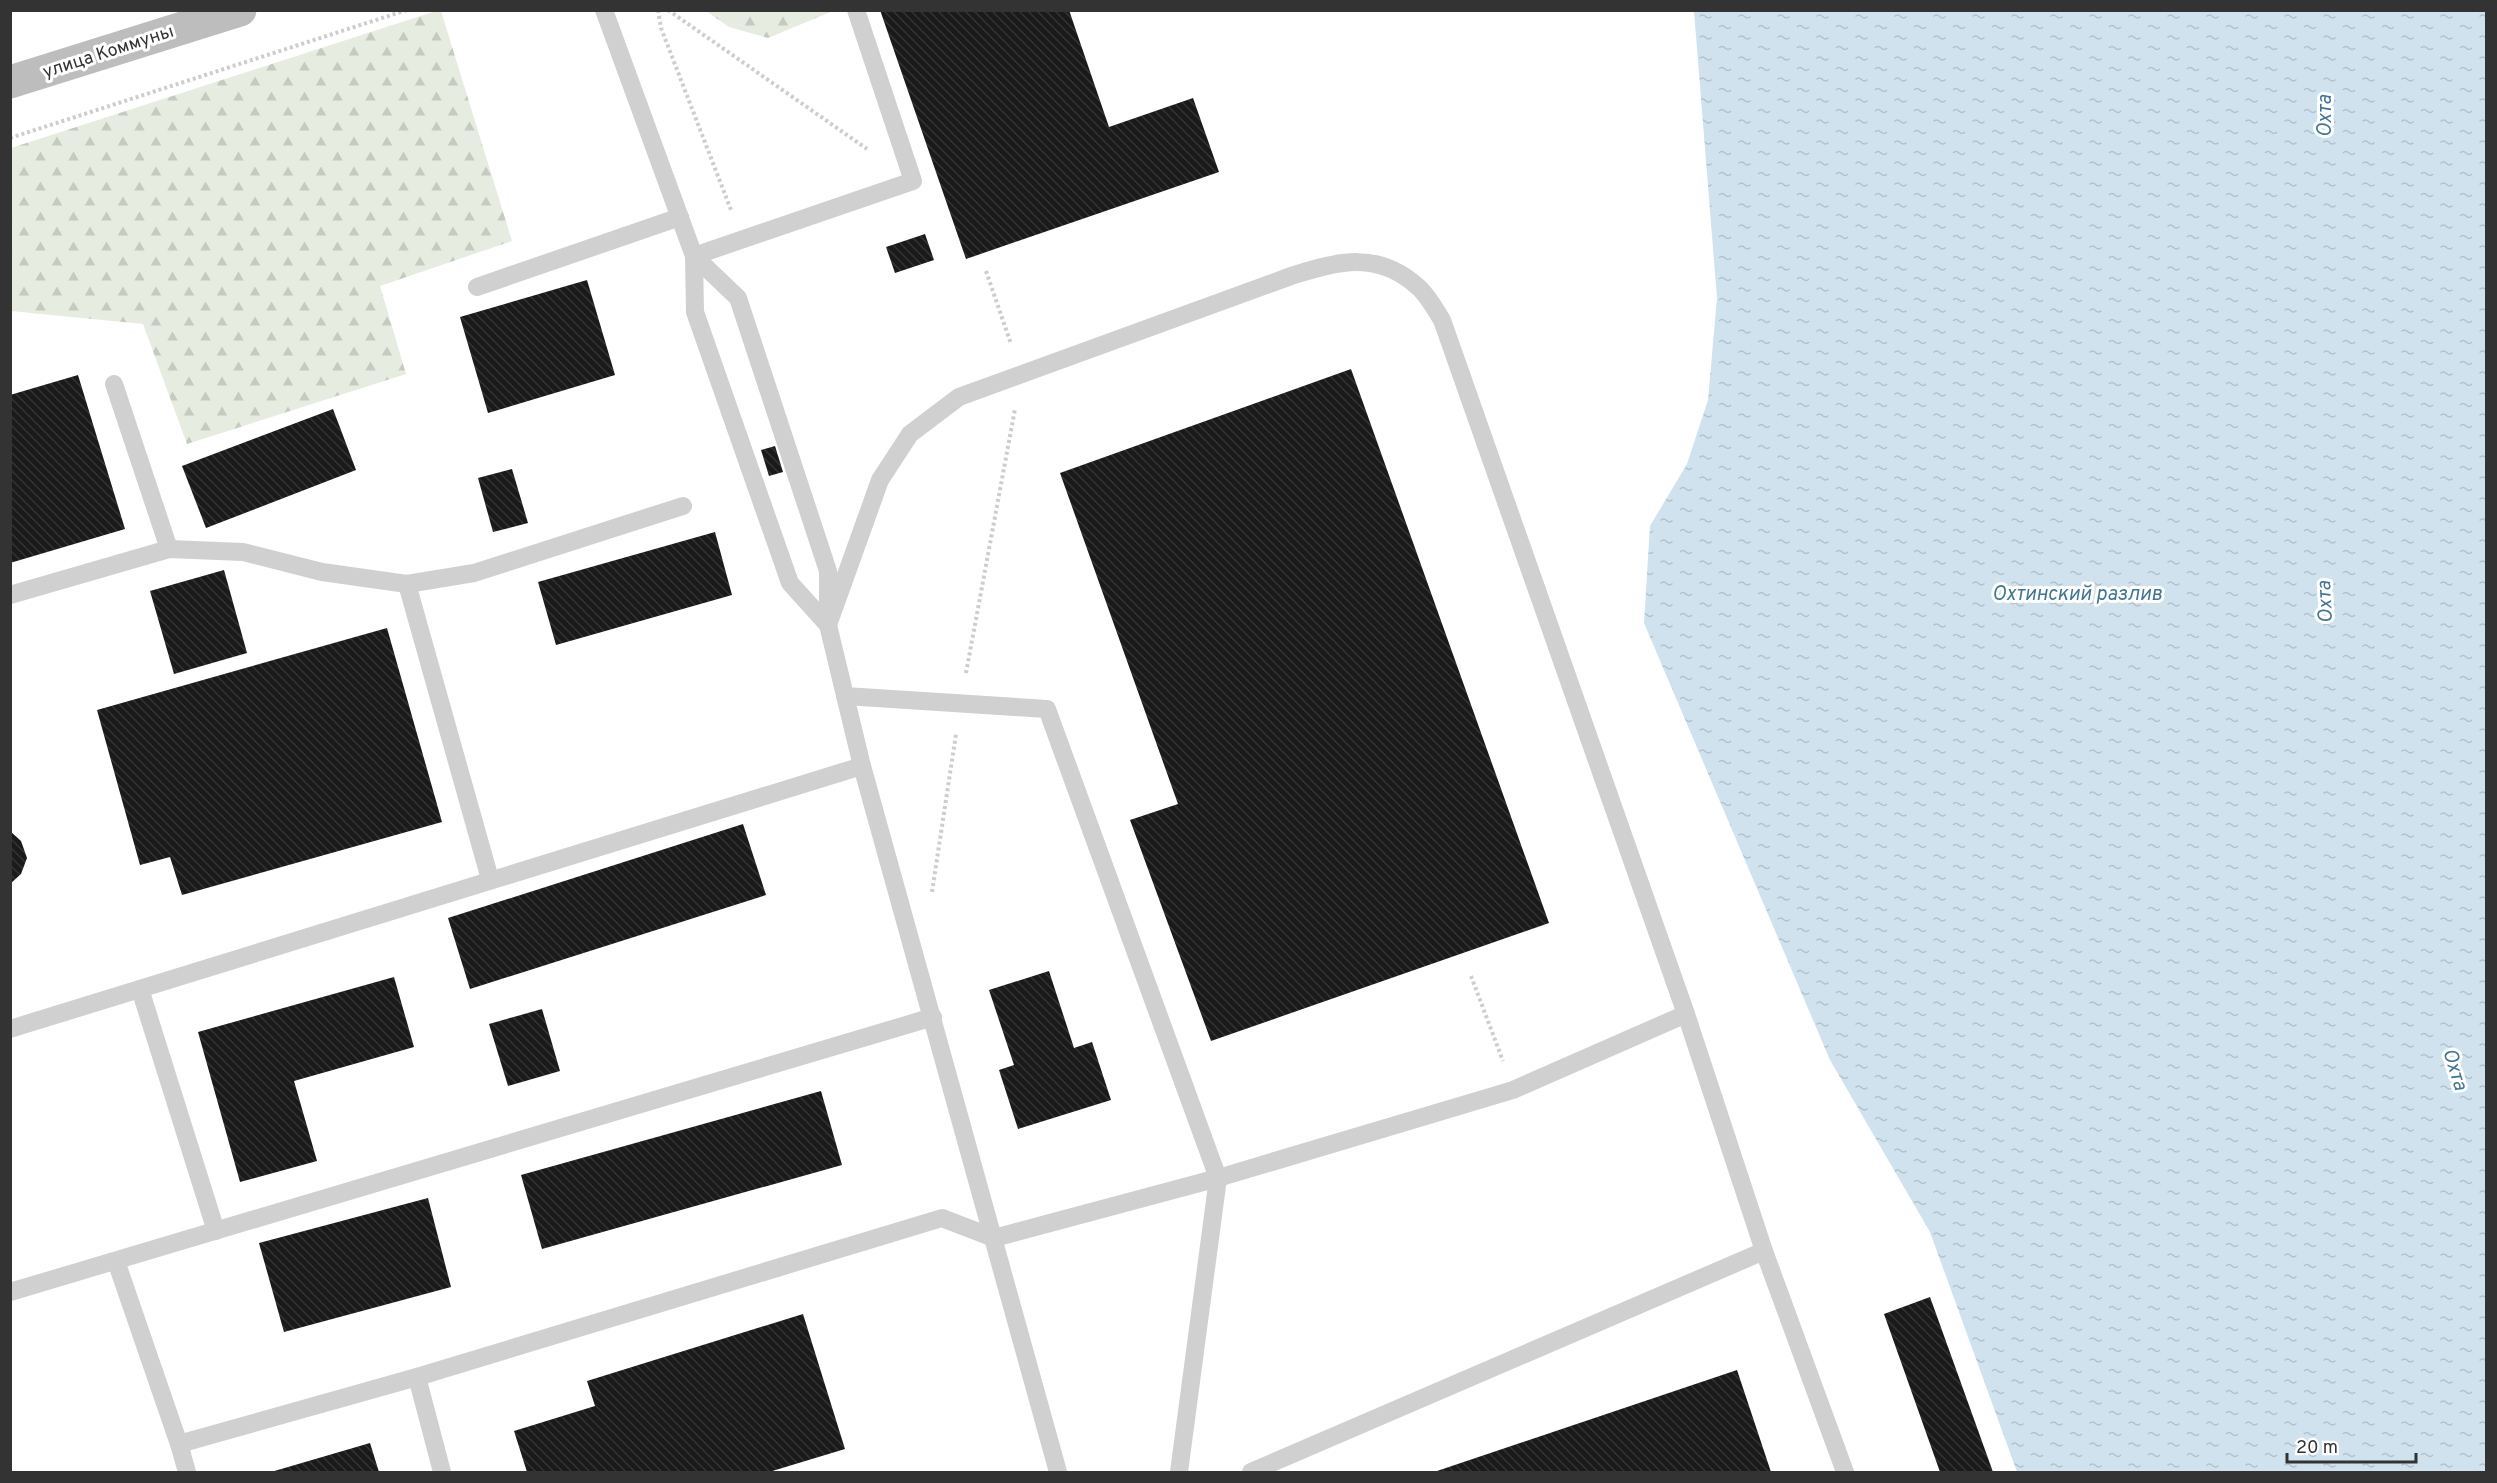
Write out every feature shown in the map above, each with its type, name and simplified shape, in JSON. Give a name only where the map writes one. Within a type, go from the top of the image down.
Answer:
[{"type":"main road","name":"улица Коммуны","points":[[10,82],[240,10]]},
{"type":"lane","points":[[603,10],[694,256],[695,312],[790,583],[828,625]]},
{"type":"lane","points":[[694,256],[913,181],[856,10]]},
{"type":"lane","points":[[477,287],[680,217]]},
{"type":"lane","points":[[694,256],[738,298],[828,571],[828,625],[862,766],[1058,1473]]},
{"type":"lane","points":[[828,625],[879,480],[909,434],[959,397],[1294,275],[1338,262],[1381,263],[1418,286],[1442,320],[1686,1014],[1764,1251],[1845,1473]]},
{"type":"lane","points":[[114,384],[169,549]]},
{"type":"lane","points":[[10,595],[169,549],[243,552],[322,572],[407,584],[474,573],[683,506]]},
{"type":"lane","points":[[407,584],[490,879]]},
{"type":"lane","points":[[845,696],[1047,709],[1218,1178],[1179,1473]]},
{"type":"lane","points":[[10,1029],[862,766]]},
{"type":"lane","points":[[140,989],[216,1231]]},
{"type":"lane","points":[[179,1444],[417,1377],[942,1218],[994,1238],[1218,1178],[1513,1090],[1686,1014]]},
{"type":"lane","points":[[10,1292],[933,1017]]},
{"type":"lane","points":[[1251,1473],[1764,1251]]},
{"type":"lane","points":[[116,1261],[187,1473]]},
{"type":"lane","points":[[417,1377],[442,1473]]},
{"type":"path","points":[[10,138],[407,10]]},
{"type":"path","points":[[658,10],[661,28],[742,238]]},
{"type":"path","points":[[668,10],[913,181]]},
{"type":"path","points":[[931,899],[960,704],[1022,375],[986,271]]},
{"type":"path","points":[[1471,976],[1513,1090]]},
{"type":"green space","points":[[441,11],[512,241],[380,286],[406,374],[187,444],[143,324],[11,311],[11,148]]},
{"type":"green space","points":[[706,11],[833,11],[768,38],[729,27]]},
{"type":"water","name":"Охтинский разлив","points":[[1694,11],[2486,11],[2486,1472],[2017,1472],[1930,1232],[1830,1060],[1644,623],[1650,526],[1687,464],[1708,400],[1717,298]]},
{"type":"building","points":[[880,10],[1069,10],[1109,127],[1193,98],[1219,172],[966,259]]},
{"type":"building","points":[[925,234],[934,260],[895,273],[886,247]]},
{"type":"building","points":[[587,280],[615,375],[488,413],[460,317]]},
{"type":"building","points":[[1351,369],[1549,923],[1211,1041],[1130,820],[1178,804],[1060,473]]},
{"type":"building","points":[[78,375],[125,529],[10,563],[10,395]]},
{"type":"building","points":[[333,409],[356,470],[206,528],[182,466]]},
{"type":"building","points":[[775,446],[783,472],[769,476],[761,450]]},
{"type":"building","points":[[512,469],[528,523],[493,532],[478,478]]},
{"type":"building","points":[[715,532],[732,595],[556,645],[538,582]]},
{"type":"building","points":[[224,570],[247,653],[174,674],[150,591]]},
{"type":"building","points":[[387,628],[442,822],[182,895],[170,857],[140,865],[97,710]]},
{"type":"building","points":[[743,824],[766,895],[470,989],[448,918]]},
{"type":"building","points":[[10,831],[21,841],[27,858],[21,874],[10,884]]},
{"type":"building","points":[[1049,971],[1074,1048],[1092,1042],[1111,1100],[1018,1129],[999,1070],[1014,1065],[989,990]]},
{"type":"building","points":[[394,977],[414,1047],[294,1081],[317,1161],[240,1182],[198,1032]]},
{"type":"building","points":[[542,1009],[560,1071],[508,1086],[489,1024]]},
{"type":"building","points":[[821,1091],[842,1165],[542,1249],[521,1175]]},
{"type":"building","points":[[428,1198],[451,1287],[284,1332],[259,1243]]},
{"type":"building","points":[[1930,1297],[1993,1472],[1940,1472],[1884,1314]]},
{"type":"building","points":[[803,1314],[845,1449],[769,1472],[527,1472],[514,1431],[595,1406],[587,1381]]},
{"type":"building","points":[[1737,1370],[1771,1472],[1434,1472]]},
{"type":"building","points":[[370,1443],[379,1472],[271,1472]]},
{"type":"water label","name":"Охта","points":[[2324,116]]},
{"type":"water label","name":"Охта","points":[[2324,602]]},
{"type":"water label","name":"Охта","points":[[2456,1069]]}]
